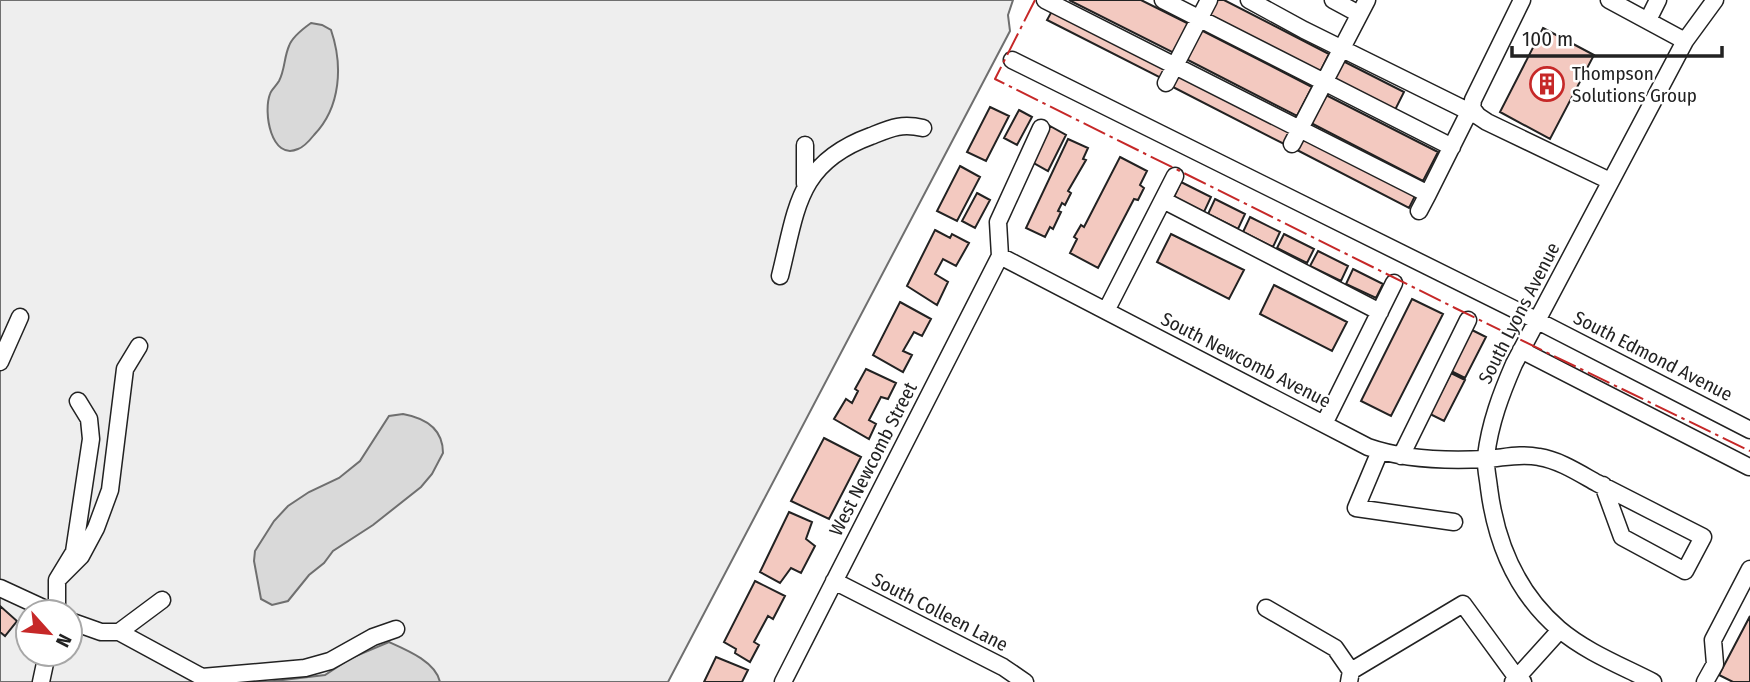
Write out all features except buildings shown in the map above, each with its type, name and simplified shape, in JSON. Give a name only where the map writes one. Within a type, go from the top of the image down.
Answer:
[{"type":"street","points":[[1163,0],[1452,147]]},
{"type":"street","points":[[1166,83],[1209,0]]},
{"type":"street","points":[[1249,0],[1610,181]]},
{"type":"street","points":[[1296,137],[1363,7],[1333,0]]},
{"type":"street","points":[[1474,114],[1473,100],[1522,0]]},
{"type":"street","points":[[1609,0],[1685,41]]},
{"type":"street","points":[[1648,20],[1658,0]]},
{"type":"street","name":"South Lyons Avenue","points":[[1653,682],[1560,630],[1522,587],[1510,568],[1499,541],[1485,459],[1499,399],[1521,349],[1685,41],[1715,0]]},
{"type":"street","points":[[1043,5],[1174,66],[1296,137],[1428,194]]},
{"type":"street","name":"South Edmond Avenue","points":[[1012,60],[1536,320],[1750,430]]},
{"type":"street","points":[[1419,211],[1452,147],[1474,114]]},
{"type":"street","points":[[805,184],[822,165],[848,144],[906,124],[923,128]]},
{"type":"street","points":[[1000,256],[998,222],[1041,128]]},
{"type":"street","points":[[780,276],[805,184],[805,145]]},
{"type":"street","points":[[1106,312],[1175,176]]},
{"type":"street","points":[[1163,200],[1380,312]]},
{"type":"street","name":"South Newcomb Avenue","points":[[1000,256],[1380,451],[1401,456],[1485,459],[1519,455],[1557,462],[1602,485],[1703,537],[1685,571],[1622,537],[1602,485]]},
{"type":"street","name":"West Newcomb Street","points":[[783,682],[1000,256]]},
{"type":"street","points":[[1324,424],[1395,283]]},
{"type":"street","points":[[0,362],[20,317]]},
{"type":"street","points":[[1401,456],[1468,320]]},
{"type":"street","points":[[57,580],[87,552],[110,490],[124,369],[139,345]]},
{"type":"street","points":[[1521,349],[1749,467]]},
{"type":"street","points":[[55,598],[57,580],[74,552],[91,439],[89,419],[78,401]]},
{"type":"street","points":[[1380,451],[1356,508],[1454,522]]},
{"type":"street","points":[[1705,682],[1715,664],[1713,640],[1750,569]]},
{"type":"street","name":"South Colleen Lane","points":[[834,581],[1003,667],[1025,682]]},
{"type":"street","points":[[0,588],[22,598]]},
{"type":"street","points":[[119,632],[162,600]]},
{"type":"street","points":[[1266,608],[1335,648],[1350,676],[1463,604],[1518,681],[1560,630]]},
{"type":"street","points":[[84,626],[101,632],[119,632],[202,677],[305,668],[330,661],[373,637],[396,629]]},
{"type":"shaded area","points":[[0,0],[1013,0],[1008,15],[1010,31],[668,682],[0,682]]},
{"type":"shaded area","points":[[311,23],[331,30],[337,57],[337,85],[330,112],[323,124],[305,145],[289,151],[275,142],[271,133],[268,102],[281,77],[287,50],[298,33]]},
{"type":"shaded area","points":[[403,414],[419,418],[431,426],[440,437],[443,453],[432,474],[421,487],[373,525],[333,551],[288,601],[272,605],[261,599],[254,561],[255,551],[274,521],[288,506],[309,492],[339,478],[360,461],[389,416]]},
{"type":"shaded area","points":[[389,642],[427,663],[433,668],[440,682],[266,682],[325,675],[351,658]]},
{"type":"power","points":[[1035,0],[995,79],[1455,308],[1750,451]]},
{"type":"place","name":"Thompson Solutions Group","points":[[1547,84]]}]
